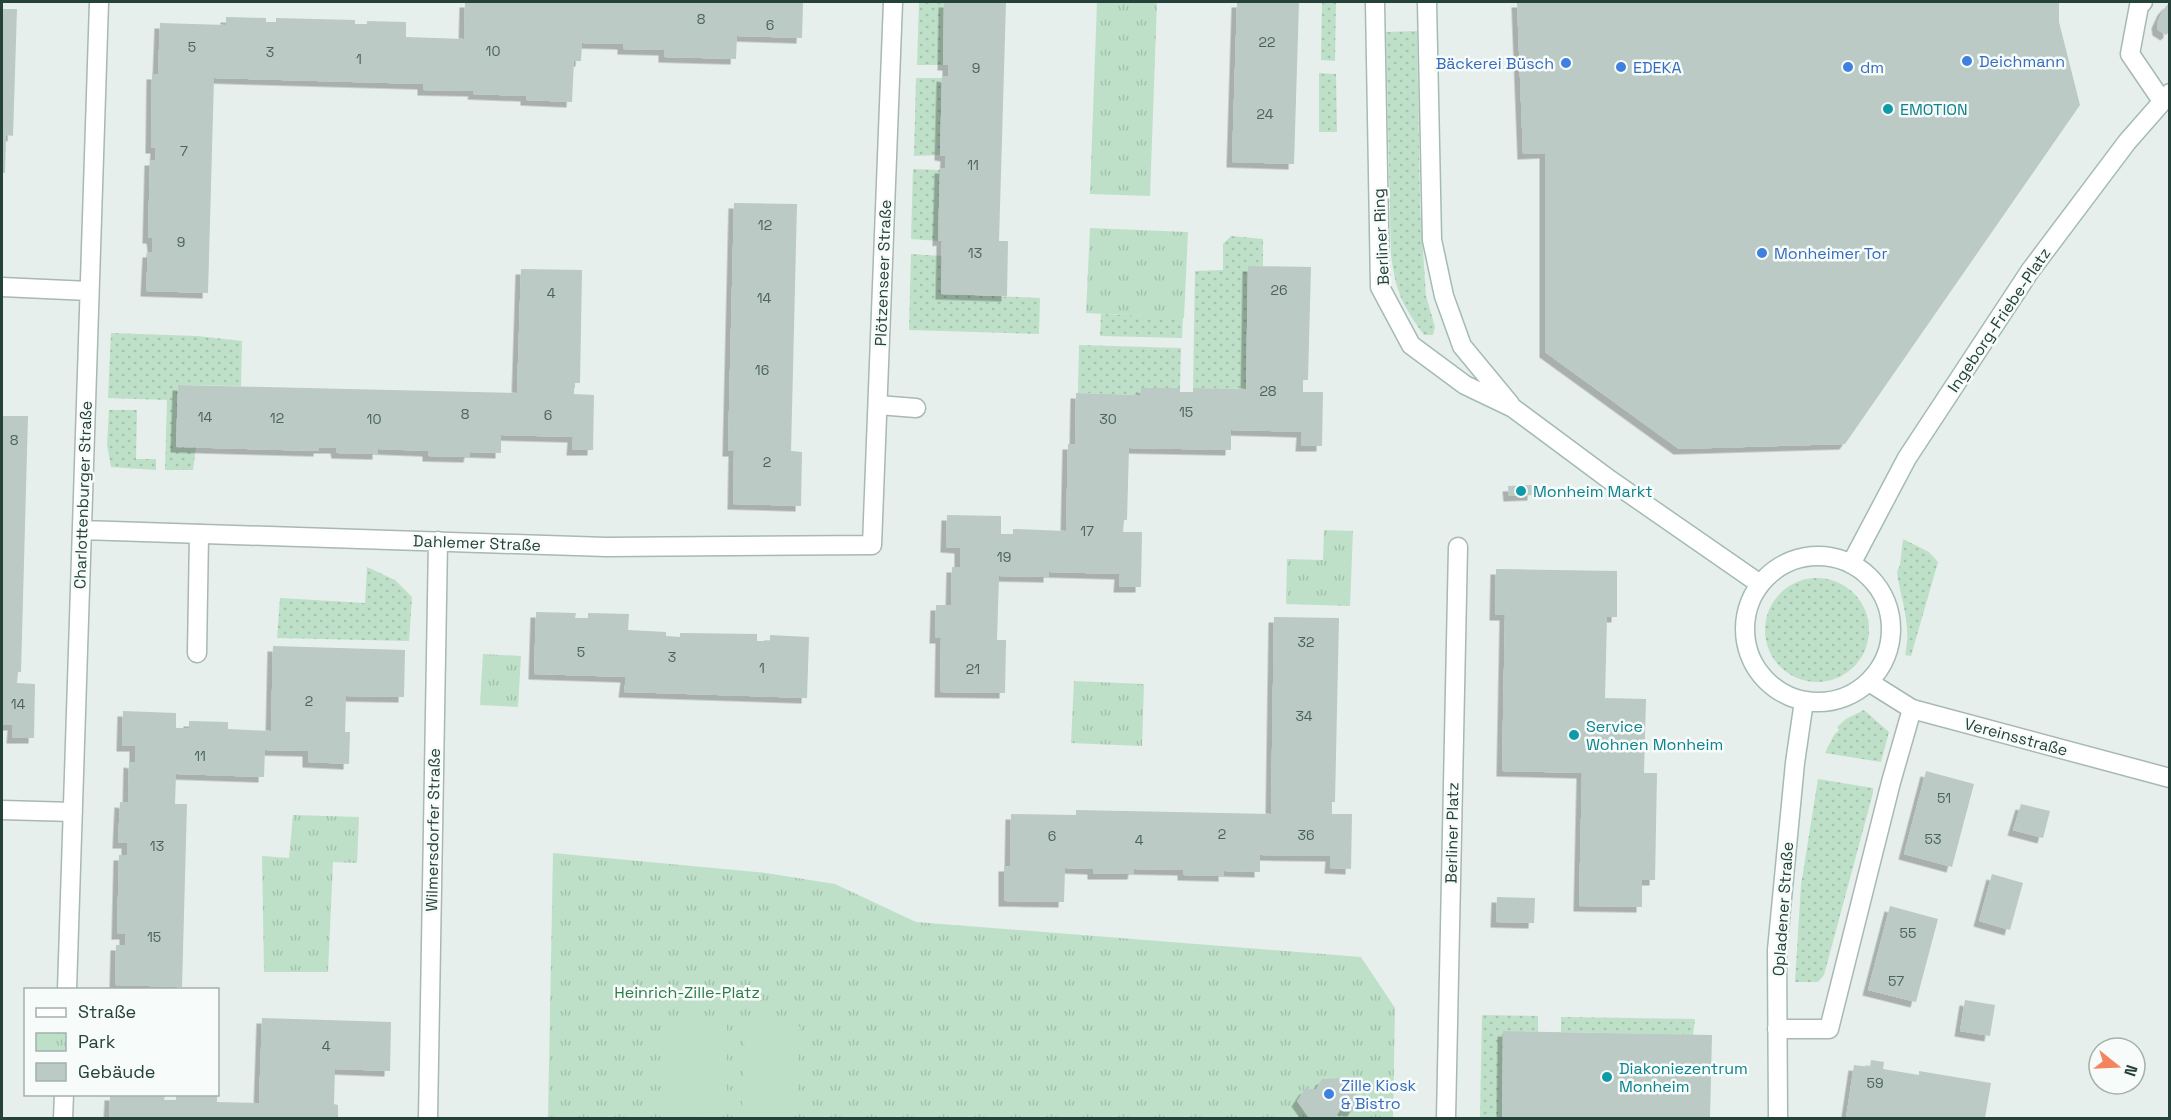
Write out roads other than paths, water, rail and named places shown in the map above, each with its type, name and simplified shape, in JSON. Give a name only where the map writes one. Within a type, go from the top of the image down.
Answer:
[{"type":"street","name":"Charlottenburger Straße","points":[[67,988],[99,2]]},
{"type":"street","name":"Plötzenseer Straße","points":[[872,545],[893,2]]},
{"type":"street","name":"Berliner Ring","points":[[1375,2],[1380,287],[1411,345],[1465,385],[1513,408],[1619,486],[1760,584]]},
{"type":"street","name":"Berliner Ring","points":[[1427,2],[1432,240],[1444,296],[1462,346],[1513,408]]},
{"type":"street","points":[[2143,2],[2139,6],[2130,54],[2166,97]]},
{"type":"street","name":"Ingeborg-Friebe-Platz","points":[[1851,564],[1907,458],[2018,290],[2127,142],[2166,97]]},
{"type":"street","points":[[2,286],[89,291]]},
{"type":"street","points":[[878,405],[916,408]]},
{"type":"street","name":"Dahlemer Straße","points":[[82,530],[606,547],[872,545]]},
{"type":"street","points":[[196,654],[199,534]]},
{"type":"street","name":"Wilmersdorfer Straße","points":[[428,1119],[438,541]]},
{"type":"street","name":"Berliner Platz","points":[[1446,1119],[1458,547]]},
{"type":"street","points":[[1812,556],[1832,557],[1851,564],[1869,577],[1876,586],[1883,596],[1890,618],[1890,641],[1882,663],[1869,682],[1850,695],[1827,702],[1804,701],[1781,693],[1762,677],[1749,655],[1744,630],[1748,605],[1760,584],[1775,570],[1792,560],[1812,556]]},
{"type":"street","name":"Vereinsstraße","points":[[1869,682],[1912,709],[2169,778]]},
{"type":"street","name":"Opladener Straße","points":[[1779,1119],[1777,950],[1795,763],[1804,701]]},
{"type":"street","points":[[1777,1029],[1829,1029],[1891,782],[1912,709]]},
{"type":"street","points":[[2,810],[73,812]]},
{"type":"street","points":[[63,1119],[64,1096]]},
{"type":"place","name":"Deichmann","points":[[1967,61]]},
{"type":"place","name":"Bäckerei Büsch","points":[[1566,63]]},
{"type":"place","name":"EDEKA","points":[[1621,67]]},
{"type":"place","name":"dm","points":[[1848,67]]},
{"type":"place","name":"EMOTION","points":[[1888,109]]},
{"type":"place","name":"Monheimer Tor","points":[[1762,253]]},
{"type":"place","name":"Monheim Markt","points":[[1521,491]]},
{"type":"place","name":"Service Wohnen Monheim","points":[[1574,735]]},
{"type":"place","name":"Diakoniezentrum Monheim","points":[[1607,1077]]},
{"type":"place","name":"Zille Kiosk & Bistro","points":[[1329,1094]]},
{"type":"park label","name":"Heinrich-Zille-Platz","points":[[687,992]]}]
